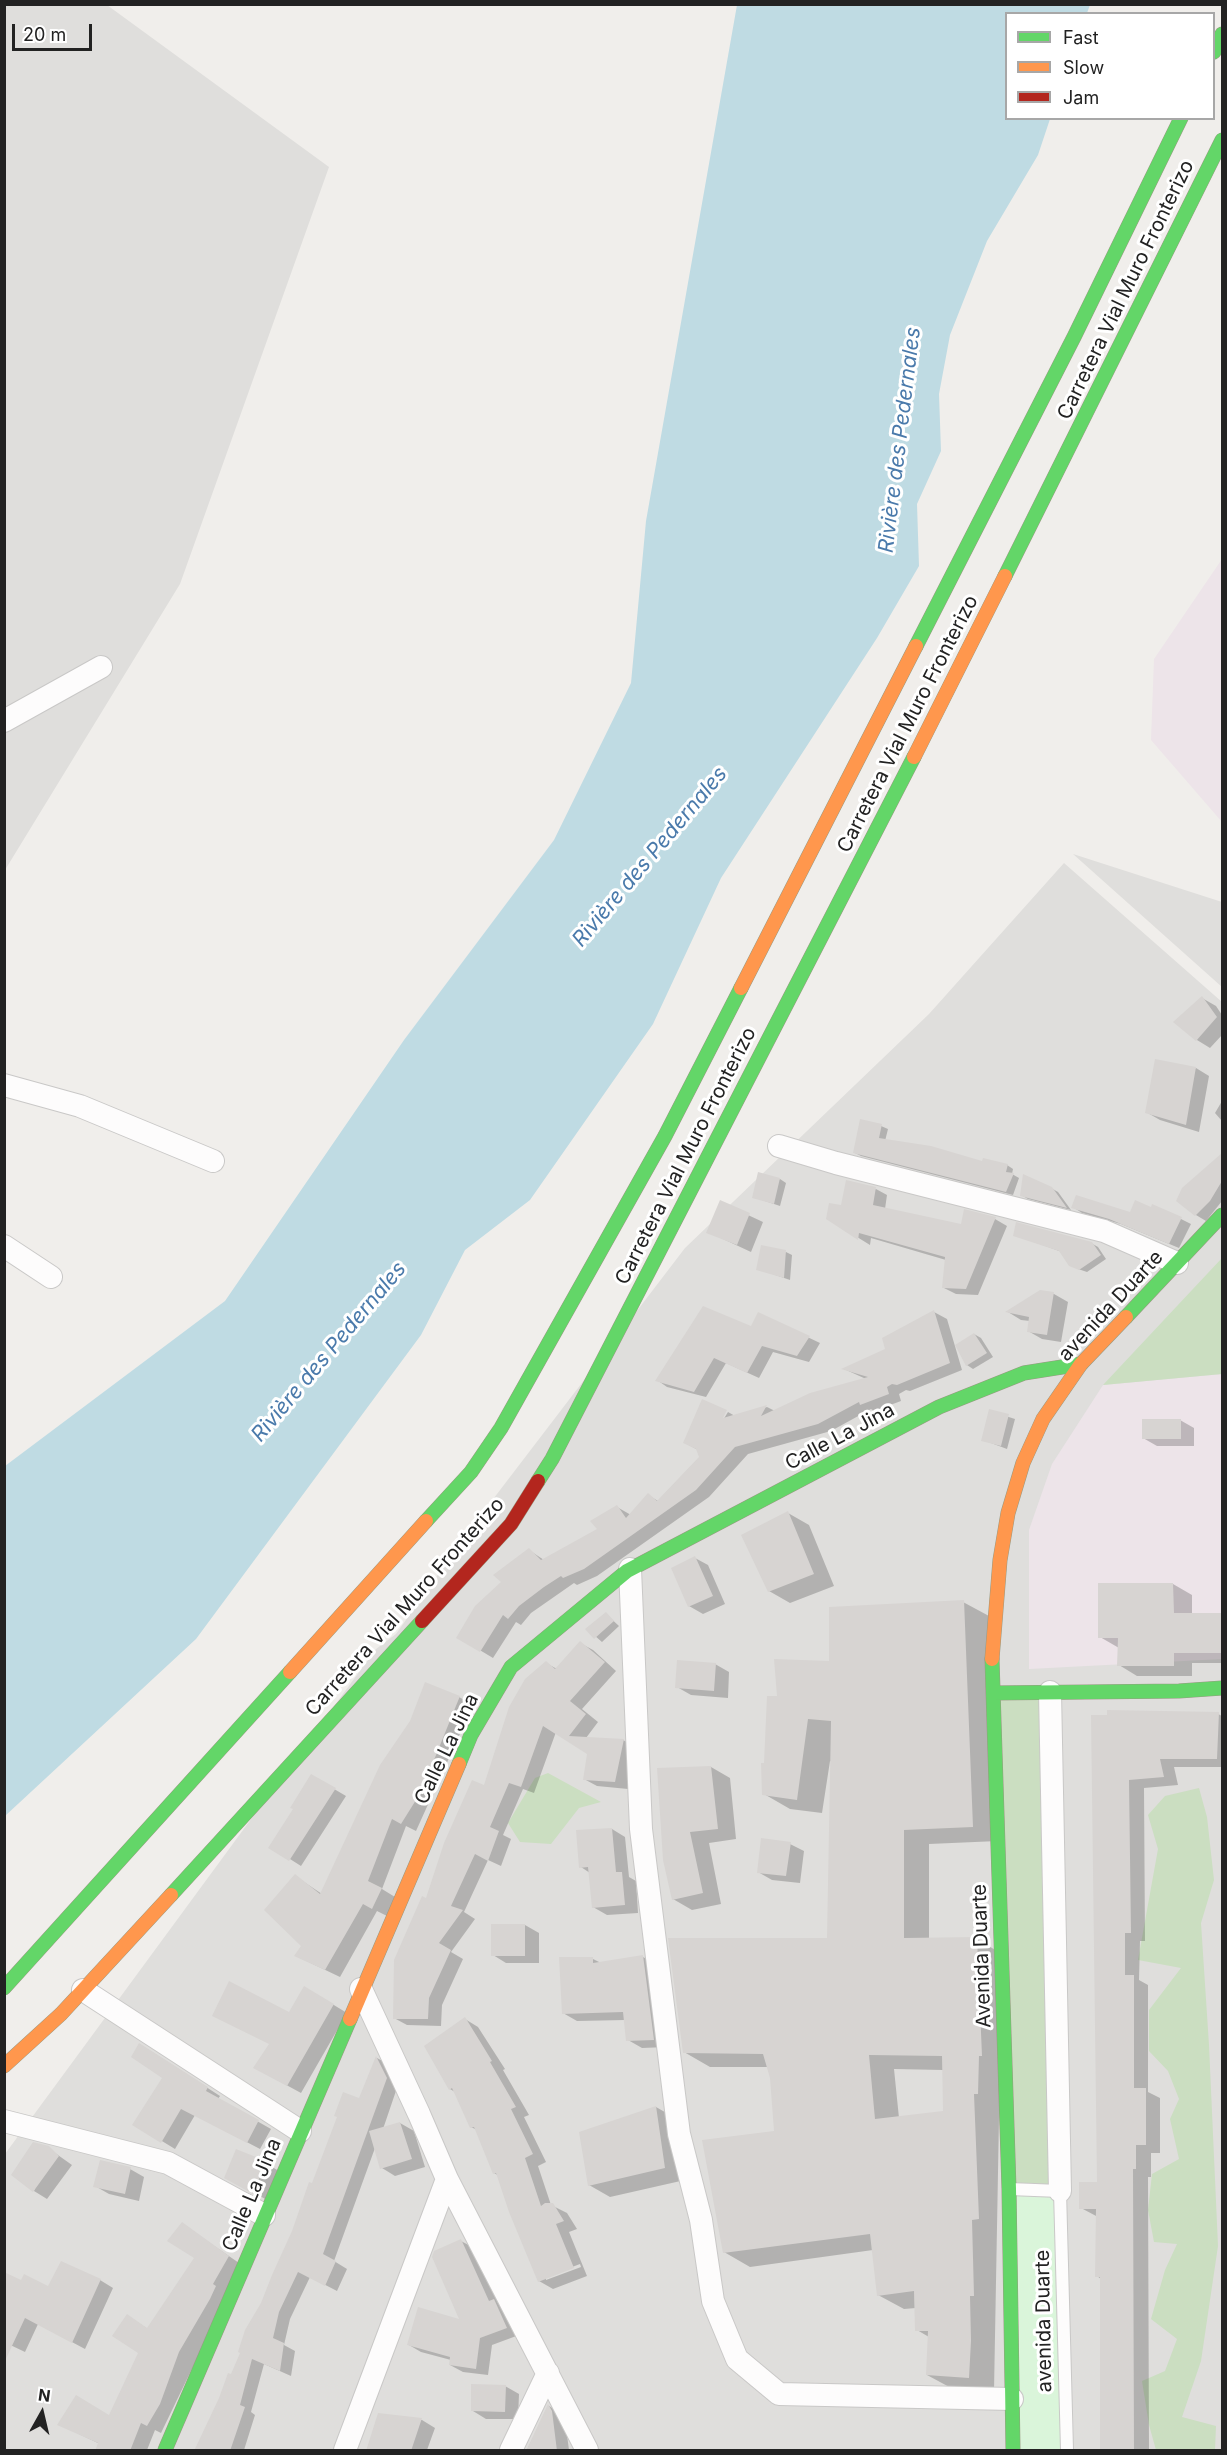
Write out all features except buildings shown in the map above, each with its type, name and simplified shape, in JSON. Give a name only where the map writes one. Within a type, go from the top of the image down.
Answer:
[{"type":"street","points":[[1215,50],[1222,34]]},
{"type":"street","name":"Carretera Vial Muro Fronterizo","points":[[4,1988],[471,1472],[501,1428],[665,1136],[1068,348],[1180,120]]},
{"type":"street","name":"Carretera Vial Muro Fronterizo","points":[[4,2066],[61,2014],[511,1524],[552,1459],[895,796],[1222,140]]},
{"type":"street","points":[[4,721],[102,667]]},
{"type":"street","points":[[4,1085],[80,1106],[213,1161]]},
{"type":"street","points":[[779,1146],[836,1163],[1104,1231],[1177,1263]]},
{"type":"street","name":"avenida Duarte","points":[[1023,1463],[1043,1419],[1081,1364],[1222,1215]]},
{"type":"street","points":[[4,1246],[51,1277]]},
{"type":"street","name":"Calle La Jina","points":[[165,2451],[471,1735],[511,1667],[630,1569],[939,1407],[1024,1373],[1081,1364]]},
{"type":"street","name":"Avenida Duarte","points":[[1013,2451],[1009,2189],[992,1658],[1000,1560],[1008,1513],[1023,1463]]},
{"type":"street","points":[[630,1569],[641,1829],[679,2134],[700,2220],[713,2301],[736,2359],[779,2394],[1012,2398]]},
{"type":"street","points":[[993,1693],[1222,1688]]},
{"type":"street","points":[[1050,1692],[1060,2191]]},
{"type":"street","points":[[361,1989],[447,2179],[587,2451]]},
{"type":"street","points":[[83,1990],[300,2131]]},
{"type":"street","points":[[5,2120],[168,2163],[264,2215]]},
{"type":"street","points":[[345,2451],[447,2179]]},
{"type":"street","points":[[511,2451],[548,2373]]},
{"type":"lane","points":[[1009,2189],[1060,2191]]},
{"type":"lane","name":"avenida Duarte","points":[[1060,2191],[1066,2451]]},
{"type":"shaded area","points":[[5,5],[107,5],[329,167],[180,584],[5,870]]},
{"type":"shaded area","points":[[1222,559],[1222,822],[1151,740],[1154,659]]},
{"type":"shaded area","points":[[1073,854],[1222,902],[1222,987]]},
{"type":"shaded area","points":[[1064,863],[1222,1002],[1222,2450],[5,2450],[5,2154],[376,1649],[396,1634],[471,1528],[685,1248],[929,1014]]},
{"type":"shaded area","points":[[1222,1374],[1222,1659],[1029,1669],[1029,1530],[1052,1464],[1103,1385]]},
{"type":"green space","points":[[1222,1258],[1222,1374],[1103,1385]]},
{"type":"green space","points":[[1050,1692],[1060,2191],[1009,2189],[993,1693]]},
{"type":"green space","points":[[548,1773],[601,1802],[579,1808],[551,1844],[520,1842],[508,1823],[535,1778]]},
{"type":"green space","points":[[1199,1788],[1207,1817],[1214,1880],[1201,1923],[1218,2246],[1201,2361],[1182,2417],[1216,2426],[1215,2450],[1156,2450],[1149,2425],[1142,2381],[1165,2371],[1177,2339],[1151,2319],[1165,2270],[1177,2244],[1154,2242],[1148,2210],[1152,2174],[1179,2159],[1170,2119],[1179,2099],[1168,2071],[1149,2051],[1149,2010],[1181,1968],[1138,1960],[1158,1849],[1148,1815],[1165,1796]]},
{"type":"green space","points":[[1010,2190],[1059,2193],[1063,2450],[1016,2450]]},
{"type":"water","name":"Rivière des Pedernales","points":[[737,5],[1090,5],[1087,12],[1005,12],[1005,120],[1050,120],[1038,155],[987,241],[950,335],[939,394],[941,451],[917,504],[919,566],[877,638],[721,878],[653,1024],[530,1200],[465,1250],[421,1335],[196,1639],[5,1816],[5,1466],[225,1301],[404,1040],[554,840],[631,683],[646,521]]},
{"type":"traffic: fast","points":[[1215,50],[1222,34]]},
{"type":"traffic: fast","points":[[916,646],[1074,337],[1180,120]]},
{"type":"traffic: fast","points":[[1005,576],[1222,140]]},
{"type":"traffic: fast","points":[[538,1481],[552,1459],[914,757]]},
{"type":"traffic: fast","points":[[426,1521],[471,1472],[501,1428],[665,1136],[741,988]]},
{"type":"traffic: fast","points":[[1126,1317],[1222,1215]]},
{"type":"traffic: fast","points":[[459,1764],[471,1735],[511,1667],[627,1571],[939,1407],[1024,1373],[1081,1364]]},
{"type":"traffic: fast","points":[[171,1895],[422,1621]]},
{"type":"traffic: fast","points":[[992,1659],[1009,2189],[1013,2450]]},
{"type":"traffic: fast","points":[[4,1988],[290,1672]]},
{"type":"traffic: fast","points":[[993,1693],[1179,1691],[1222,1688]]},
{"type":"traffic: fast","points":[[165,2450],[350,2019]]},
{"type":"traffic: slow","points":[[914,757],[1005,576]]},
{"type":"traffic: slow","points":[[741,988],[916,646]]},
{"type":"traffic: slow","points":[[992,1659],[1000,1560],[1008,1513],[1023,1463],[1043,1419],[1081,1364],[1126,1317]]},
{"type":"traffic: slow","points":[[290,1672],[426,1521]]},
{"type":"traffic: slow","points":[[350,2019],[459,1764]]},
{"type":"traffic: slow","points":[[4,2066],[61,2014],[171,1895]]},
{"type":"traffic: jam","points":[[422,1621],[511,1524],[538,1481]]}]
